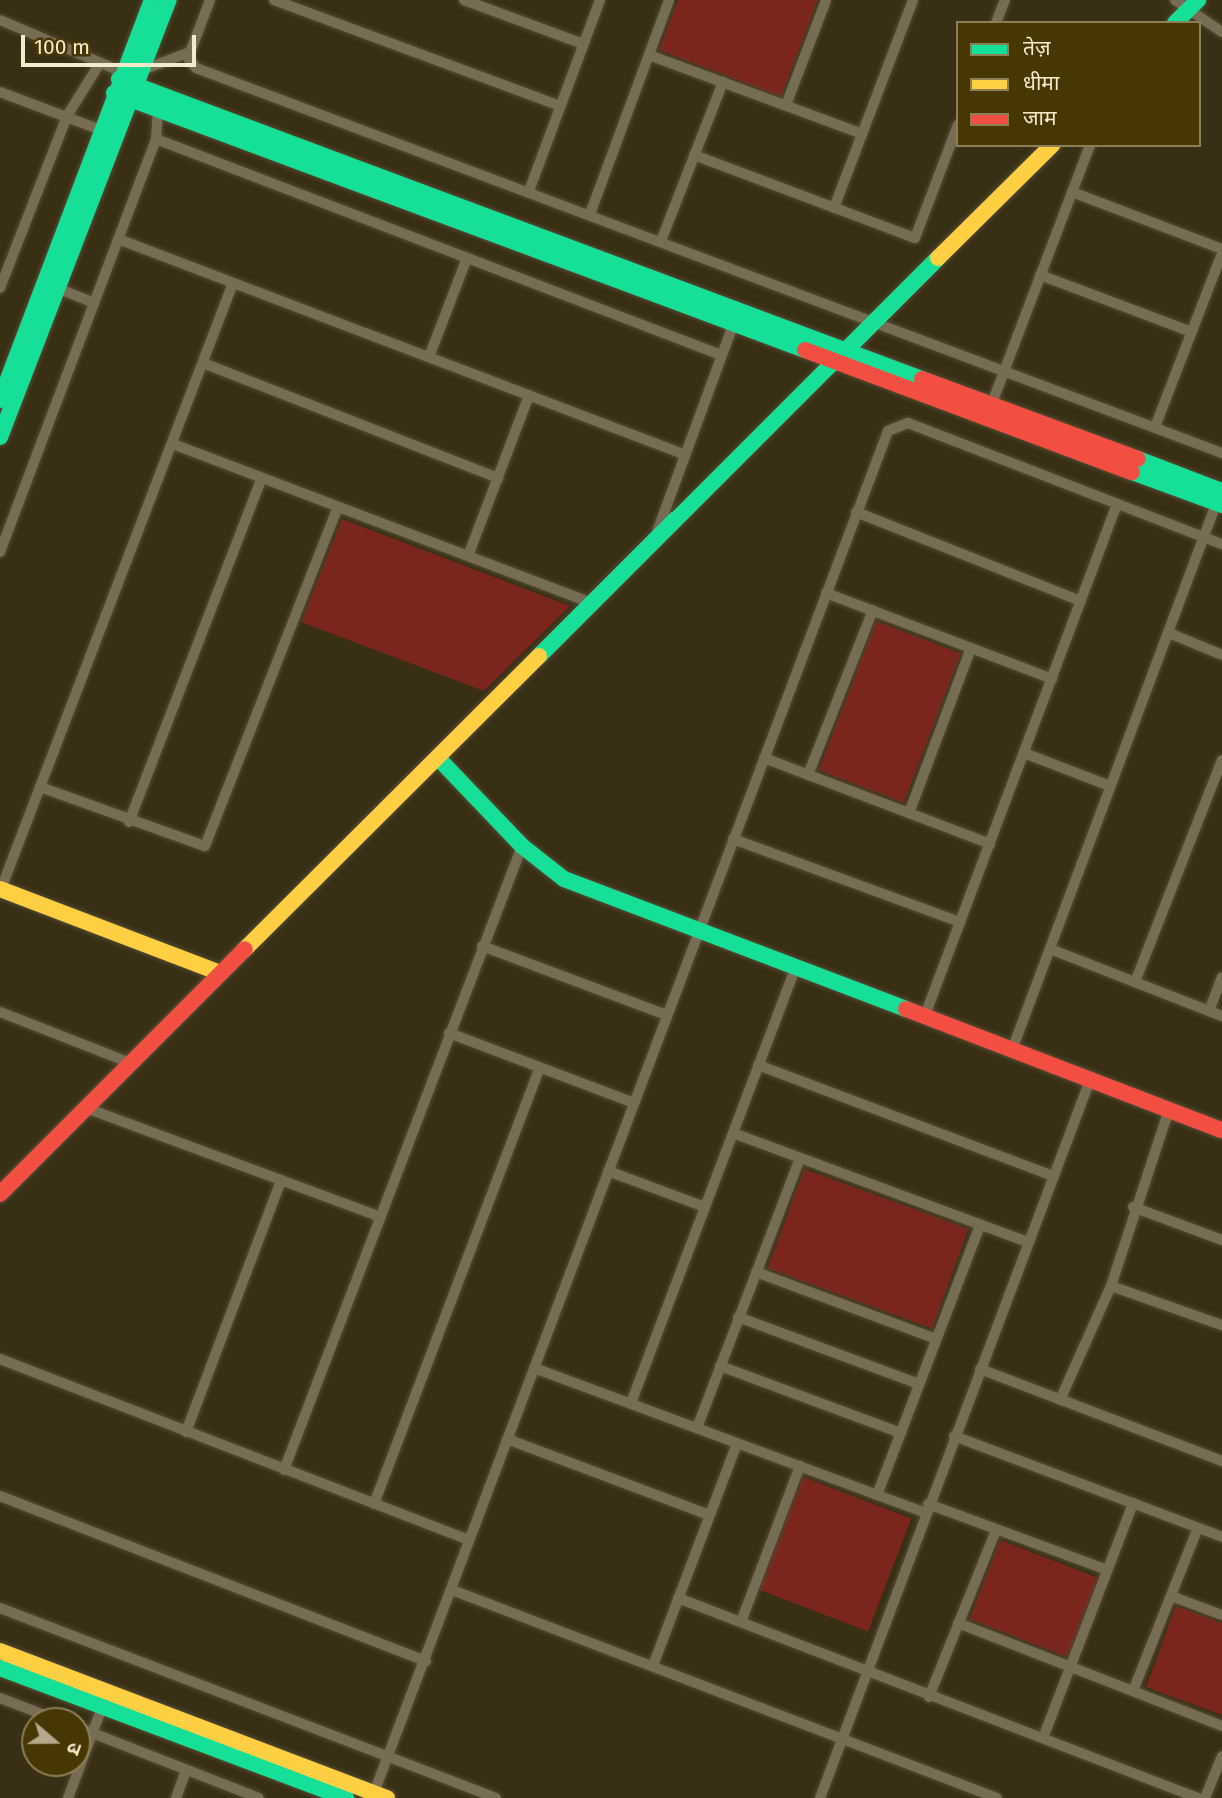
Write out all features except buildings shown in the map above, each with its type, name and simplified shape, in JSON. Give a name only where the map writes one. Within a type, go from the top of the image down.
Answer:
[{"type":"street","points":[[0,400],[108,132],[152,0]]},
{"type":"street","points":[[126,83],[169,0]]},
{"type":"street","points":[[210,0],[190,52],[196,68],[1222,453]]},
{"type":"street","points":[[274,0],[290,3],[560,106]]},
{"type":"street","points":[[464,0],[583,44]]},
{"type":"street","points":[[529,191],[600,0]]},
{"type":"street","points":[[590,214],[669,0]]},
{"type":"street","points":[[786,106],[826,0]]},
{"type":"street","points":[[834,208],[913,0]]},
{"type":"street","points":[[997,21],[1004,0]]},
{"type":"street","points":[[1175,0],[1195,3],[1222,32]]},
{"type":"street","points":[[1177,21],[1195,3]]},
{"type":"street","points":[[0,20],[100,63],[158,110],[734,322],[757,323]]},
{"type":"street","points":[[126,83],[190,52]]},
{"type":"street","points":[[649,55],[862,134]]},
{"type":"street","points":[[0,288],[67,116],[100,63]]},
{"type":"street","points":[[661,241],[723,82]]},
{"type":"street","points":[[126,83],[844,356],[1221,495],[1012,1051]]},
{"type":"street","points":[[0,92],[108,132]]},
{"type":"street","points":[[0,552],[156,139],[158,110]]},
{"type":"street","points":[[694,155],[915,237],[956,130]]},
{"type":"street","points":[[0,437],[57,288],[108,132]]},
{"type":"street","points":[[156,139],[721,355]]},
{"type":"street","points":[[0,1194],[844,356],[1050,147]]},
{"type":"street","points":[[989,410],[1089,147]]},
{"type":"street","points":[[1072,192],[1222,251],[1155,427]]},
{"type":"street","points":[[118,239],[683,454]]},
{"type":"street","points":[[429,357],[467,258]]},
{"type":"street","points":[[1040,275],[1192,332]]},
{"type":"street","points":[[220,973],[1,889],[233,283]]},
{"type":"street","points":[[57,288],[94,303]]},
{"type":"street","points":[[651,547],[683,454],[734,322]]},
{"type":"street","points":[[203,363],[498,478]]},
{"type":"street","points":[[468,556],[529,395]]},
{"type":"street","points":[[0,1668],[105,1699],[378,1796],[388,1757],[469,1540],[888,431],[897,423],[1222,544]]},
{"type":"street","points":[[173,444],[594,604]]},
{"type":"street","points":[[129,821],[262,478]]},
{"type":"street","points":[[924,1017],[1117,504]]},
{"type":"street","points":[[40,787],[195,847],[212,839],[338,507]]},
{"type":"street","points":[[856,512],[1081,601]]},
{"type":"street","points":[[826,593],[1052,679]]},
{"type":"street","points":[[808,775],[873,610]]},
{"type":"street","points":[[1169,633],[1222,655]]},
{"type":"street","points":[[909,813],[971,648]]},
{"type":"street","points":[[1024,753],[1110,786]]},
{"type":"street","points":[[438,758],[522,846],[564,879],[1222,1130]]},
{"type":"street","points":[[764,758],[990,844]]},
{"type":"street","points":[[1135,982],[1222,760]]},
{"type":"street","points":[[733,839],[960,922]]},
{"type":"street","points":[[284,1470],[522,846]]},
{"type":"street","points":[[482,946],[667,1015]]},
{"type":"street","points":[[1050,949],[1222,1016]]},
{"type":"street","points":[[631,1403],[794,968]]},
{"type":"street","points":[[1209,1011],[1222,977]]},
{"type":"street","points":[[0,1012],[131,1063]]},
{"type":"street","points":[[449,1033],[634,1103]]},
{"type":"street","points":[[758,1065],[1053,1176]]},
{"type":"street","points":[[374,1504],[540,1067]]},
{"type":"street","points":[[820,1798],[1090,1080]]},
{"type":"street","points":[[86,1108],[380,1217]]},
{"type":"street","points":[[1060,1399],[1111,1286],[1133,1207],[1169,1110]]},
{"type":"street","points":[[733,1133],[1028,1242]]},
{"type":"street","points":[[697,1428],[800,1158]]},
{"type":"street","points":[[608,1171],[705,1207]]},
{"type":"street","points":[[186,1432],[281,1180]]},
{"type":"street","points":[[1133,1207],[1222,1240]]},
{"type":"street","points":[[877,1495],[980,1225]]},
{"type":"street","points":[[756,1272],[936,1339]]},
{"type":"street","points":[[1111,1286],[1222,1325]]},
{"type":"street","points":[[738,1317],[919,1384]]},
{"type":"street","points":[[0,1359],[469,1540]]},
{"type":"street","points":[[720,1366],[901,1433]]},
{"type":"street","points":[[534,1367],[877,1495],[996,1530],[1107,1570]]},
{"type":"street","points":[[980,1368],[1222,1461]]},
{"type":"street","points":[[954,1436],[1222,1537]]},
{"type":"street","points":[[508,1439],[709,1515]]},
{"type":"street","points":[[654,1663],[737,1443]]},
{"type":"street","points":[[741,1622],[800,1466]]},
{"type":"street","points":[[0,1496],[426,1661]]},
{"type":"street","points":[[1044,1738],[1133,1503]]},
{"type":"street","points":[[1133,1691],[1198,1528]]},
{"type":"street","points":[[929,1697],[996,1530]]},
{"type":"street","points":[[452,1590],[654,1663],[997,1798]]},
{"type":"street","points":[[1171,1596],[1222,1615]]},
{"type":"street","points":[[678,1598],[867,1668],[929,1697],[1198,1798]]},
{"type":"street","points":[[0,1608],[496,1798]]},
{"type":"street","points":[[958,1623],[1222,1726]]},
{"type":"street","points":[[0,1651],[105,1699],[346,1798]]},
{"type":"street","points":[[0,1698],[23,1707]]},
{"type":"street","points":[[68,1798],[105,1699]]},
{"type":"street","points":[[92,1733],[259,1798]]},
{"type":"street","points":[[1205,1798],[1222,1756]]},
{"type":"street","points":[[176,1798],[186,1771]]},
{"type":"shaded area","points":[[678,0],[818,0],[781,97],[659,50]]},
{"type":"shaded area","points":[[342,519],[570,606],[484,691],[301,622]]},
{"type":"shaded area","points":[[876,621],[961,654],[904,803],[819,770]]},
{"type":"shaded area","points":[[804,1169],[968,1229],[932,1328],[768,1269]]},
{"type":"shaded area","points":[[803,1477],[911,1519],[868,1632],[760,1590]]},
{"type":"shaded area","points":[[1000,1540],[1098,1578],[1068,1657],[970,1619]]},
{"type":"shaded area","points":[[1176,1606],[1222,1623],[1222,1715],[1146,1687]]},
{"type":"traffic: fast","points":[[0,400],[152,0]]},
{"type":"traffic: fast","points":[[0,437],[169,0]]},
{"type":"traffic: fast","points":[[1177,21],[1198,0]]},
{"type":"traffic: fast","points":[[119,79],[922,379]]},
{"type":"traffic: fast","points":[[114,93],[805,350]]},
{"type":"traffic: fast","points":[[539,656],[938,258]]},
{"type":"traffic: fast","points":[[1138,459],[1222,491]]},
{"type":"traffic: fast","points":[[1132,472],[1222,505]]},
{"type":"traffic: fast","points":[[438,758],[522,846],[564,879],[906,1009]]},
{"type":"traffic: fast","points":[[0,1668],[346,1798]]},
{"type":"traffic: slow","points":[[938,258],[1050,147]]},
{"type":"traffic: slow","points":[[245,949],[539,656]]},
{"type":"traffic: slow","points":[[0,889],[220,973]]},
{"type":"traffic: slow","points":[[0,1651],[387,1798]]},
{"type":"traffic: jam","points":[[805,350],[1132,472]]},
{"type":"traffic: jam","points":[[922,379],[1138,459]]},
{"type":"traffic: jam","points":[[0,1194],[245,949]]},
{"type":"traffic: jam","points":[[906,1009],[1222,1130]]}]
